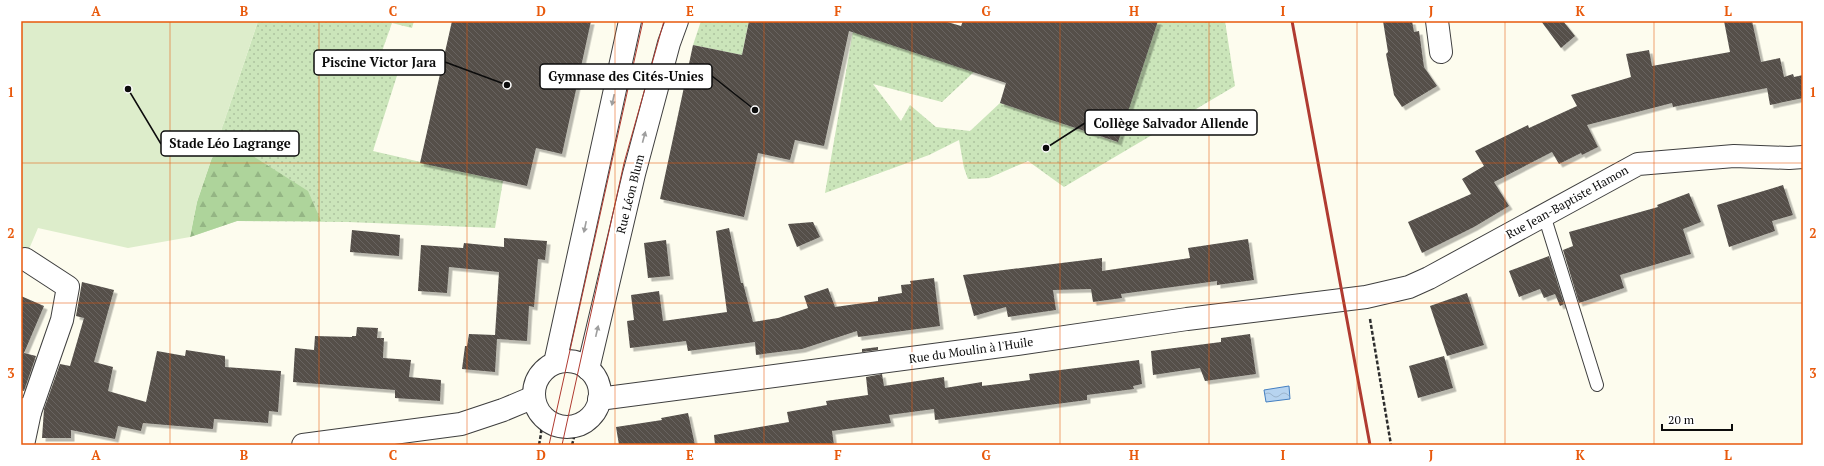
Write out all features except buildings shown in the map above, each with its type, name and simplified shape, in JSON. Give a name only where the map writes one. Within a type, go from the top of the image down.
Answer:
[{"type":"street","points":[[555,363],[630,21]]},
{"type":"street","name":"Rue Léon Blum","points":[[588,369],[634,174],[669,43],[677,21]]},
{"type":"street","points":[[1437,21],[1441,52]]},
{"type":"street","name":"Rue Jean-Baptiste Hamon","points":[[1343,300],[1366,297],[1410,287],[1430,278],[1638,164],[1734,156],[1789,158],[1803,157]]},
{"type":"street","points":[[23,445],[25,411],[62,320],[68,287],[25,259]]},
{"type":"street","name":"Rue du Moulin à l'Huile","points":[[599,399],[1009,345],[1187,319],[1343,300]]},
{"type":"street","points":[[567,361],[575,362],[588,369],[598,382],[599,399],[594,414],[584,422],[575,435],[570,427],[550,423],[538,406],[534,389],[538,377],[546,368],[555,363],[567,361]]},
{"type":"street","points":[[303,445],[461,424],[504,410],[538,406]]},
{"type":"lane","points":[[1544,215],[1597,385]]},
{"type":"path","points":[[1366,297],[1391,445]]},
{"type":"path","points":[[538,406],[541,434],[539,445]]},
{"type":"green space","points":[[21,21],[258,21],[197,202],[190,237],[128,248],[38,228],[21,268]]},
{"type":"green space","points":[[258,21],[414,21],[412,28],[392,23],[380,57],[401,63],[373,151],[503,181],[495,228],[348,222],[237,221],[190,237],[197,202]]},
{"type":"green space","points":[[701,21],[749,21],[742,55],[693,45]]},
{"type":"green space","points":[[1158,21],[1225,21],[1235,86],[1064,187],[1028,161],[989,178],[968,179],[964,168],[959,140],[929,155],[825,193],[853,31],[974,72],[942,102],[873,84],[901,121],[910,105],[936,127],[970,131],[1000,103],[1117,142]]},
{"type":"green space","points":[[242,149],[308,191],[321,221],[237,221],[190,237],[197,202],[212,158]]},
{"type":"water","points":[[1289,386],[1290,399],[1266,402],[1264,390]]},
{"type":"tram line","points":[[549,445],[643,21]]},
{"type":"tram line","points":[[562,445],[624,163],[664,21]]},
{"type":"railway","points":[[1292,21],[1370,445]]},
{"type":"place","name":"Piscine Victor Jara","points":[[507,85]]},
{"type":"place","name":"Stade Léo Lagrange","points":[[128,89]]},
{"type":"place","name":"Gymnase des Cités-Unies","points":[[755,110]]},
{"type":"place","name":"Collège Salvador Allende","points":[[1046,148]]}]
